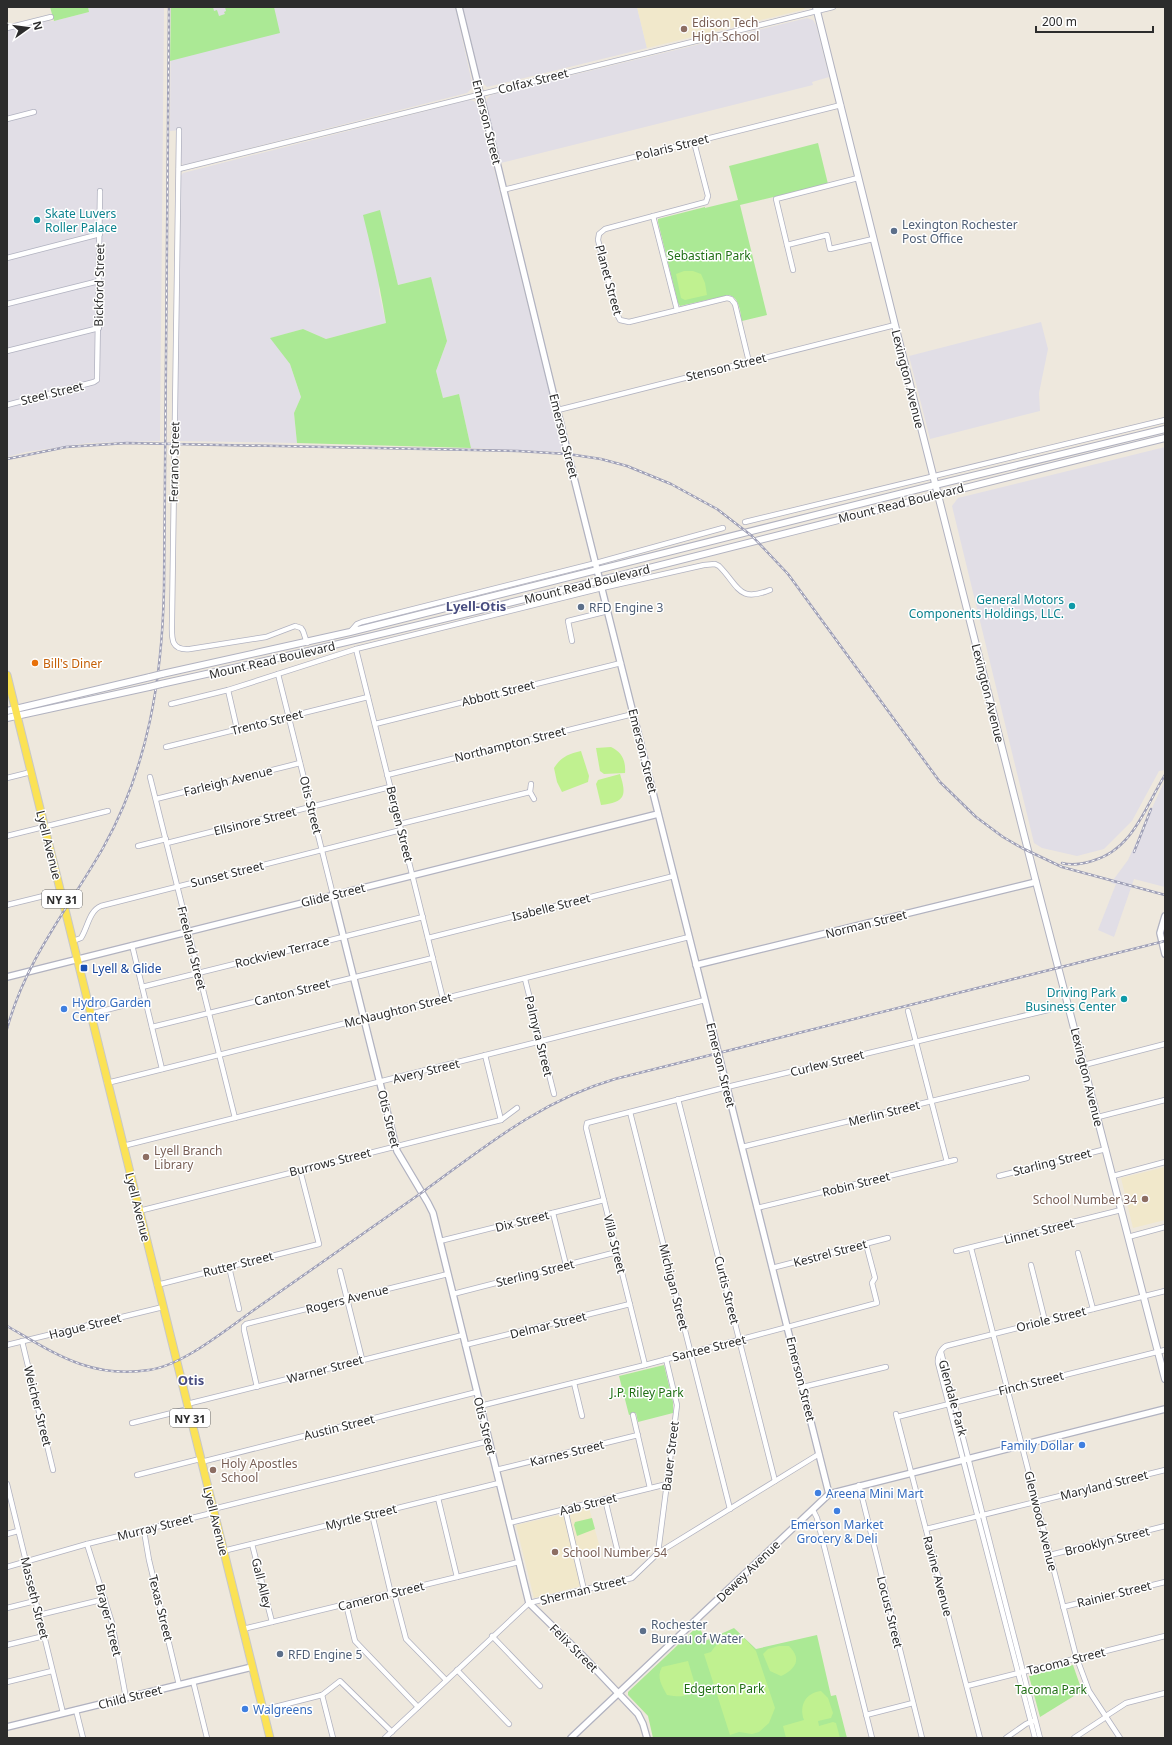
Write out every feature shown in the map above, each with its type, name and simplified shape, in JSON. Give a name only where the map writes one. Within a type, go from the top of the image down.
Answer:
[{"type":"main road","name":"Lexington Avenue","points":[[817,9],[873,239],[1036,882],[1165,1379]]},
{"type":"main road","name":"Mount Read Boulevard","points":[[7,711],[162,674],[307,643],[886,497],[1165,429]]},
{"type":"main road","name":"Mount Read Boulevard","points":[[7,718],[292,656],[600,581],[938,494],[1165,438]]},
{"type":"main road","points":[[292,656],[307,643],[325,648]]},
{"type":"main road","name":"Lyell Avenue","points":[[7,675],[270,1738]]},
{"type":"street","name":"Emerson Street","points":[[459,7],[600,581],[829,1494]]},
{"type":"street","name":"Colfax Street","points":[[179,169],[817,9],[833,7]]},
{"type":"street","points":[[7,28],[51,17]]},
{"type":"street","name":"Polaris Street","points":[[503,190],[840,105]]},
{"type":"street","points":[[7,119],[34,112]]},
{"type":"street","name":"Ferrano Street","points":[[179,130],[172,621],[173,642],[176,647],[180,649],[190,649],[266,637],[295,626],[303,630],[307,643]]},
{"type":"street","name":"Planet Street","points":[[694,142],[708,196],[706,202],[605,229],[599,234],[598,240],[616,314],[620,320],[625,322],[727,298],[733,300],[749,362]]},
{"type":"street","points":[[793,270],[776,200],[858,178]]},
{"type":"street","name":"Bickford Street","points":[[97,380],[100,191]]},
{"type":"street","points":[[653,216],[677,310]]},
{"type":"street","points":[[7,258],[100,234]]},
{"type":"street","points":[[787,245],[827,235],[830,249],[873,239]]},
{"type":"street","points":[[7,304],[99,281]]},
{"type":"street","name":"Stenson Street","points":[[558,410],[895,325]]},
{"type":"street","points":[[7,351],[99,328]]},
{"type":"street","name":"Steel Street","points":[[7,404],[97,380]]},
{"type":"street","name":"Mount Read Boulevard","points":[[745,522],[1165,420]]},
{"type":"street","name":"Mount Read Boulevard","points":[[886,497],[893,486]]},
{"type":"street","name":"Mount Read Boulevard","points":[[350,632],[362,622],[596,563],[724,528]]},
{"type":"street","name":"Mount Read Boulevard","points":[[171,704],[228,690],[356,649],[602,588],[710,564],[719,566],[743,593],[752,595],[770,590]]},
{"type":"street","points":[[572,641],[568,621],[608,612]]},
{"type":"street","name":"Bergen Street","points":[[356,649],[443,999]]},
{"type":"street","name":"Abbott Street","points":[[375,724],[621,663]]},
{"type":"street","name":"Otis Street","points":[[278,674],[395,1146],[397,1153],[431,1207],[529,1603]]},
{"type":"street","points":[[228,690],[237,729]]},
{"type":"street","name":"Trento Street","points":[[166,747],[368,697]]},
{"type":"street","name":"Northampton Street","points":[[387,775],[634,714]]},
{"type":"street","name":"Farleigh Avenue","points":[[156,799],[300,763]]},
{"type":"street","points":[[7,778],[31,772]]},
{"type":"street","name":"Freeland Street","points":[[150,777],[235,1118]]},
{"type":"street","points":[[531,784],[530,792],[534,799]]},
{"type":"street","name":"Ellsinore Street","points":[[138,846],[166,841],[390,787]]},
{"type":"street","points":[[400,824],[530,792]]},
{"type":"street","points":[[7,836],[108,811]]},
{"type":"street","name":"Glide Street","points":[[7,977],[333,894],[412,876],[658,814]]},
{"type":"street","name":"Sunset Street","points":[[73,942],[82,937],[92,913],[98,907],[401,830]]},
{"type":"street","name":"Isabelle Street","points":[[428,938],[674,876]]},
{"type":"street","name":"Norman Street","points":[[696,965],[1036,882]]},
{"type":"street","points":[[7,905],[60,892]]},
{"type":"street","points":[[1165,916],[1160,933],[1165,954]]},
{"type":"street","name":"Rockview Terrace","points":[[142,987],[422,917]]},
{"type":"street","name":"McNaughton Street","points":[[107,1083],[689,937]]},
{"type":"street","points":[[132,945],[162,1069]]},
{"type":"street","name":"Canton Street","points":[[152,1028],[433,958]]},
{"type":"street","name":"Palmyra Street","points":[[525,979],[554,1094]]},
{"type":"street","points":[[90,1014],[145,1000]]},
{"type":"street","name":"Avery Street","points":[[123,1146],[705,1000]]},
{"type":"street","name":"Curlew Street","points":[[587,1124],[678,1099],[1069,1005]]},
{"type":"street","points":[[908,1011],[947,1162]]},
{"type":"street","points":[[1084,1066],[1165,1044]]},
{"type":"street","points":[[485,1055],[501,1120]]},
{"type":"street","name":"Merlin Street","points":[[742,1147],[1027,1078]]},
{"type":"street","name":"Curtis Street","points":[[678,1099],[775,1481]]},
{"type":"street","points":[[1098,1117],[1165,1100]]},
{"type":"street","name":"Burrows Street","points":[[139,1211],[501,1120],[517,1108]]},
{"type":"street","name":"Michigan Street","points":[[630,1112],[730,1509]]},
{"type":"street","name":"Villa Street","points":[[587,1124],[586,1128],[645,1365]]},
{"type":"street","name":"Starling Street","points":[[999,1176],[1106,1149]]},
{"type":"street","name":"Robin Street","points":[[757,1208],[955,1160]]},
{"type":"street","points":[[1113,1176],[1165,1162]]},
{"type":"street","name":"Rutter Street","points":[[157,1285],[319,1244],[300,1170]]},
{"type":"street","name":"Dix Street","points":[[440,1241],[604,1200]]},
{"type":"street","name":"Linnet Street","points":[[956,1251],[1121,1210]]},
{"type":"street","points":[[553,1213],[566,1265]]},
{"type":"street","points":[[1128,1237],[1165,1227]]},
{"type":"street","name":"Kestrel Street","points":[[772,1268],[888,1238]]},
{"type":"street","name":"Santee Street","points":[[480,1406],[788,1328],[877,1303],[872,1283],[875,1278],[866,1244]]},
{"type":"street","name":"Glenwood Avenue","points":[[971,1248],[1077,1658],[1089,1691],[1120,1738]]},
{"type":"street","name":"Sterling Street","points":[[452,1294],[617,1252]]},
{"type":"street","points":[[1078,1253],[1093,1309]]},
{"type":"street","points":[[1031,1265],[1045,1321]]},
{"type":"street","points":[[229,1267],[239,1309]]},
{"type":"street","points":[[340,1271],[362,1360]]},
{"type":"street","name":"Rogers Avenue","points":[[258,1387],[244,1330],[245,1324],[448,1274]]},
{"type":"street","name":"Oriole Street","points":[[941,1352],[945,1346],[1165,1291]]},
{"type":"street","name":"Delmar Street","points":[[465,1345],[630,1304]]},
{"type":"street","name":"Hague Street","points":[[7,1345],[163,1307]]},
{"type":"street","name":"Warner Street","points":[[132,1423],[258,1387],[463,1336]]},
{"type":"street","name":"Weicher Street","points":[[22,1341],[53,1470]]},
{"type":"street","name":"Finch Street","points":[[897,1415],[1165,1350]]},
{"type":"street","name":"Glendale Park","points":[[941,1352],[938,1362],[951,1403],[1033,1721],[1040,1738]]},
{"type":"street","name":"Bauer Street","points":[[658,1553],[677,1406],[666,1359]]},
{"type":"street","points":[[803,1387],[886,1367]]},
{"type":"street","points":[[574,1383],[582,1416]]},
{"type":"street","name":"Austin Street","points":[[137,1475],[477,1392]]},
{"type":"street","name":"Dewey Avenue","points":[[571,1738],[829,1494],[859,1485],[1165,1409]]},
{"type":"street","name":"Ravine Avenue","points":[[897,1415],[980,1738]]},
{"type":"street","points":[[633,1416],[650,1488]]},
{"type":"street","name":"Karnes Street","points":[[496,1470],[638,1435]]},
{"type":"street","name":"Murray Street","points":[[7,1567],[26,1560],[208,1514],[213,1509],[489,1441]]},
{"type":"street","name":"Sherman Street","points":[[390,1736],[446,1680],[529,1603],[632,1578],[658,1553],[819,1454]]},
{"type":"street","name":"Maryland Street","points":[[926,1529],[1165,1470]]},
{"type":"street","name":"Myrtle Street","points":[[223,1551],[499,1483]]},
{"type":"street","name":"Masseth Street","points":[[7,1484],[62,1713]]},
{"type":"street","name":"Aab Street","points":[[509,1523],[667,1484]]},
{"type":"street","name":"Locust Street","points":[[859,1485],[922,1738]]},
{"type":"street","points":[[438,1498],[457,1577]]},
{"type":"street","points":[[605,1499],[618,1553]]},
{"type":"street","points":[[565,1509],[584,1590]]},
{"type":"street","points":[[813,1510],[817,1518],[872,1738]]},
{"type":"street","points":[[372,1514],[406,1639],[446,1680]]},
{"type":"street","name":"Brooklyn Street","points":[[1050,1555],[1165,1526]]},
{"type":"street","name":"Texas Street","points":[[144,1530],[149,1560],[179,1685]]},
{"type":"street","points":[[7,1534],[18,1531]]},
{"type":"street","name":"Brayer Street","points":[[87,1544],[106,1599],[126,1698]]},
{"type":"street","name":"Gall Alley","points":[[252,1544],[272,1622]]},
{"type":"street","name":"Cameron Street","points":[[243,1630],[519,1562]]},
{"type":"street","name":"Rainier Street","points":[[1063,1607],[1165,1582]]},
{"type":"street","points":[[39,1616],[106,1599]]},
{"type":"street","points":[[7,1608],[36,1601]]},
{"type":"street","name":"Felix Street","points":[[529,1603],[640,1716],[647,1738]]},
{"type":"street","points":[[346,1604],[354,1638],[358,1644],[418,1707]]},
{"type":"street","points":[[7,1645],[44,1636]]},
{"type":"street","points":[[492,1636],[540,1686]]},
{"type":"street","name":"Tacoma Street","points":[[966,1686],[1165,1636]]},
{"type":"street","name":"Child Street","points":[[7,1727],[252,1667]]},
{"type":"street","points":[[457,1670],[509,1724]]},
{"type":"street","points":[[7,1682],[52,1671]]},
{"type":"street","points":[[193,1681],[207,1738]]},
{"type":"street","points":[[263,1710],[322,1696],[338,1682],[342,1681],[390,1736]]},
{"type":"street","points":[[1074,1738],[1127,1702],[1165,1693]]},
{"type":"street","points":[[322,1696],[333,1738]]},
{"type":"street","points":[[866,1715],[913,1703]]},
{"type":"street","points":[[76,1710],[83,1738]]},
{"type":"street","points":[[1006,1738],[1033,1721]]},
{"type":"street","name":"Glendale Park","points":[[1033,1721],[1034,1738]]},
{"type":"shaded area","points":[[88,7],[164,7],[160,441],[88,443],[26,452],[7,457],[7,30],[35,22],[54,21],[89,12]]},
{"type":"shaded area","points":[[171,7],[455,7],[473,87],[467,93],[183,165],[181,162],[181,130],[170,131]]},
{"type":"shaded area","points":[[463,7],[637,7],[647,48],[487,87],[481,82]]},
{"type":"shaded area","name":"Edison Tech High School","points":[[637,7],[808,7],[802,10],[647,48]]},
{"type":"shaded area","points":[[807,18],[813,20],[816,25],[829,77],[812,82],[813,85],[501,163],[486,105],[487,99],[491,95]]},
{"type":"shaded area","points":[[469,100],[474,101],[478,105],[564,452],[471,448],[459,394],[443,398],[436,371],[447,341],[431,277],[398,285],[379,211],[379,292],[386,323],[326,339],[303,329],[271,338],[290,364],[301,397],[294,413],[297,443],[177,441],[181,176],[183,173]]},
{"type":"shaded area","points":[[1041,322],[1048,349],[1039,393],[1040,411],[930,439],[909,356]]},
{"type":"shaded area","name":"General Motors Components Holdings, LLC.","points":[[1165,447],[1165,770],[1159,771],[1132,821],[1104,849],[1077,856],[1042,848],[1034,843],[952,506],[958,498]]},
{"type":"shaded area","points":[[1165,780],[1165,887],[1134,879],[1114,937],[1098,930],[1116,884],[1111,883],[1128,860]]},
{"type":"shaded area","name":"School Number 34","points":[[1165,1167],[1165,1220],[1133,1228],[1121,1178]]},
{"type":"shaded area","name":"School Number 54","points":[[589,1508],[600,1548],[574,1556],[581,1586],[534,1598],[516,1525]]},
{"type":"green space","points":[[50,7],[88,7],[89,12],[54,21]]},
{"type":"green space","points":[[171,7],[213,7],[214,11],[217,10],[219,16],[225,14],[225,7],[274,7],[280,33],[170,61]]},
{"type":"green space","name":"Sebastian Park","points":[[818,143],[828,184],[740,205],[767,315],[742,321],[737,302],[729,295],[680,306],[678,303],[658,219],[738,200],[729,166]]},
{"type":"green space","points":[[380,210],[398,285],[431,277],[447,341],[436,371],[443,398],[459,394],[471,448],[297,443],[294,413],[301,397],[290,364],[270,338],[303,329],[326,339],[386,323],[376,269],[363,215]]},
{"type":"green space","points":[[684,271],[693,271],[701,274],[705,283],[707,295],[685,300],[681,298],[676,274]]},
{"type":"green space","points":[[611,747],[621,754],[625,765],[625,773],[604,774],[600,771],[596,748]]},
{"type":"green space","points":[[581,751],[589,776],[588,782],[562,792],[557,782],[554,768],[565,756]]},
{"type":"green space","points":[[620,774],[623,788],[622,797],[615,802],[601,805],[596,784],[598,780]]},
{"type":"green space","name":"J.P. Riley Park","points":[[664,1365],[673,1402],[673,1413],[638,1422],[636,1413],[629,1415],[619,1376]]},
{"type":"green space","points":[[592,1518],[595,1529],[577,1536],[574,1525],[575,1522]]},
{"type":"green space","name":"Edgerton Park","points":[[699,1625],[705,1641],[734,1628],[756,1649],[817,1635],[831,1696],[836,1695],[847,1738],[653,1738],[648,1716],[628,1695],[628,1692]]},
{"type":"green space","points":[[739,1637],[746,1640],[756,1651],[775,1708],[769,1723],[759,1732],[752,1734],[739,1732],[730,1735],[704,1654],[711,1652],[716,1645],[723,1641],[730,1638]]},
{"type":"green space","points":[[779,1646],[789,1646],[796,1659],[794,1667],[781,1676],[770,1671],[763,1654],[768,1649]]},
{"type":"green space","points":[[688,1661],[696,1688],[689,1694],[683,1696],[667,1695],[660,1678],[660,1671],[662,1667]]},
{"type":"green space","name":"Tacoma Park","points":[[1073,1665],[1082,1691],[1040,1717],[1029,1676]]},
{"type":"green space","points":[[821,1691],[828,1698],[833,1713],[831,1718],[818,1721],[819,1726],[833,1722],[836,1723],[840,1738],[786,1738],[783,1726],[804,1720],[802,1710],[807,1697],[815,1692]]},
{"type":"railway","points":[[7,1029],[15,1004],[36,957],[103,848],[118,818],[142,755],[156,689],[163,623],[164,589],[169,7]]},
{"type":"railway","points":[[7,459],[66,447],[127,443],[518,451],[568,454],[601,459],[627,466],[671,484],[717,509],[752,536],[788,574],[940,782],[976,817],[1003,837],[1062,867],[1165,895]]},
{"type":"railway","points":[[1062,863],[1081,864],[1106,855],[1118,847],[1136,826],[1165,775]]},
{"type":"railway","points":[[1134,852],[1151,809]]},
{"type":"railway","points":[[7,1326],[57,1354],[74,1362],[91,1367],[109,1371],[128,1372],[163,1367],[207,1344],[515,1126],[562,1099],[615,1079],[1165,941]]},
{"type":"place","name":"Edison Tech High School","points":[[684,29]]},
{"type":"place","name":"Skate Luvers Roller Palace","points":[[37,220]]},
{"type":"place","name":"Lexington Rochester Post Office","points":[[894,231]]},
{"type":"place","name":"General Motors Components Holdings, LLC.","points":[[1072,606]]},
{"type":"place","name":"RFD Engine 3","points":[[581,607]]},
{"type":"place","name":"Bill's Diner","points":[[35,663]]},
{"type":"place","name":"Lyell & Glide","points":[[84,968]]},
{"type":"place","name":"Driving Park Business Center","points":[[1124,999]]},
{"type":"place","name":"Hydro Garden Center","points":[[64,1009]]},
{"type":"place","name":"Lyell Branch Library","points":[[146,1157]]},
{"type":"place","name":"School Number 34","points":[[1145,1199]]},
{"type":"place","name":"Family Dollar","points":[[1082,1445]]},
{"type":"place","name":"Holy Apostles School","points":[[213,1470]]},
{"type":"place","name":"Areena Mini Mart","points":[[818,1493]]},
{"type":"place","name":"Emerson Market Grocery & Deli","points":[[837,1511]]},
{"type":"place","name":"School Number 54","points":[[555,1552]]},
{"type":"place","name":"Rochester Bureau of Water","points":[[643,1631]]},
{"type":"place","name":"RFD Engine 5","points":[[280,1654]]},
{"type":"place","name":"Walgreens","points":[[245,1709]]},
{"type":"district","name":"Lyell-Otis","points":[[476,606]]},
{"type":"district","name":"Otis","points":[[191,1380]]}]
